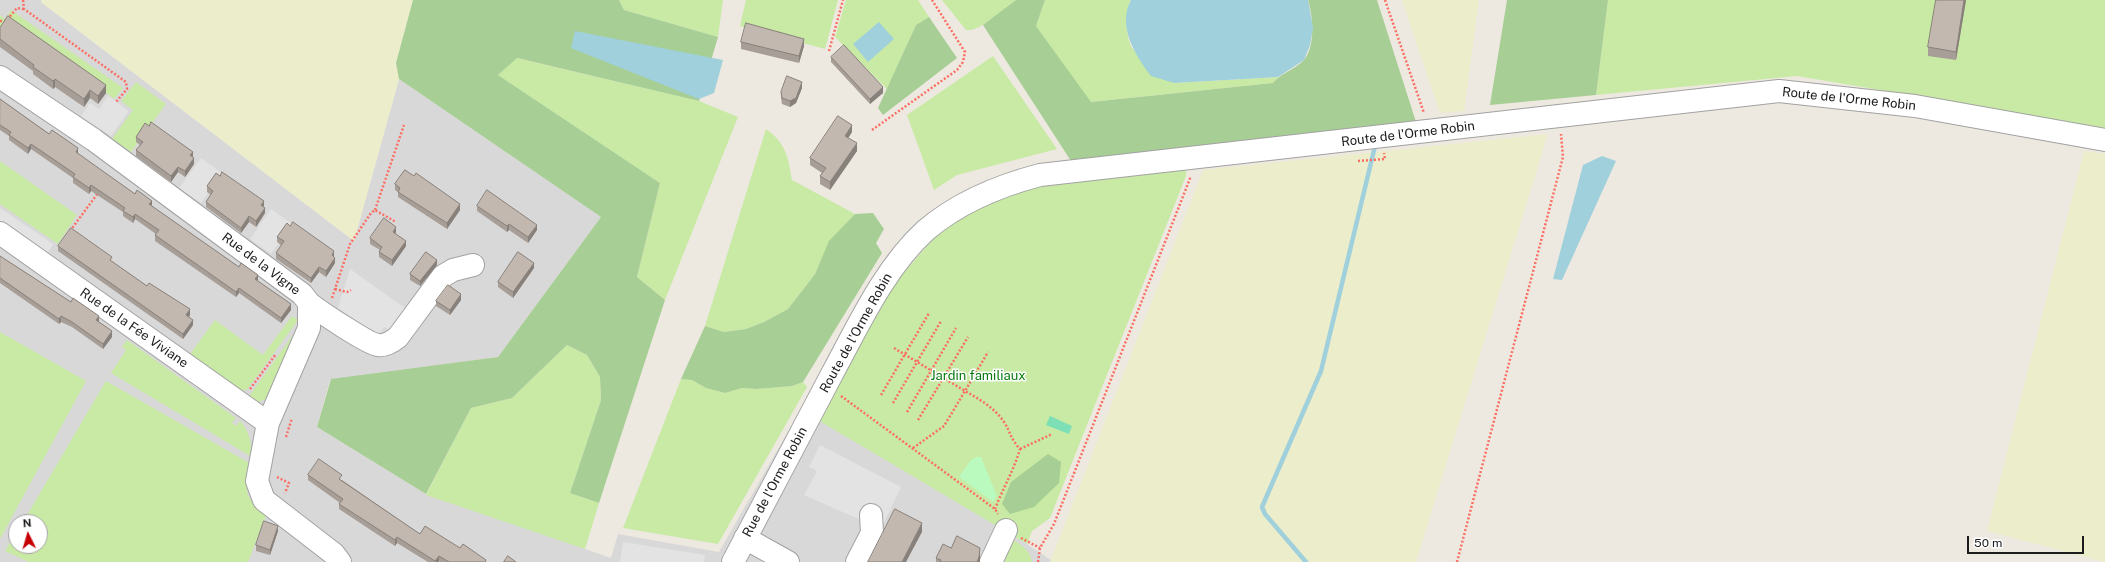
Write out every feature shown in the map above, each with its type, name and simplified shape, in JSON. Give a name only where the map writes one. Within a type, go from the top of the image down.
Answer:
[{"type":"street","name":"Rue de la Vigne","points":[[0,77],[122,160],[302,294],[309,303],[309,328],[268,423],[257,481],[264,500],[334,554],[340,562]]},
{"type":"street","name":"Route de l'Orme Robin","points":[[822,394],[867,309],[894,267],[926,231],[965,202],[1008,183],[1040,176],[1779,91],[1915,106],[2105,140]]},
{"type":"street","name":"Rue de la Fée Viviane","points":[[0,233],[268,423]]},
{"type":"street","points":[[309,303],[366,341],[378,345],[390,343],[398,337],[443,276],[453,270],[473,265]]},
{"type":"street","name":"Rue de l'Orme Robin","points":[[733,562],[822,394]]},
{"type":"street","points":[[857,562],[872,533],[871,516]]},
{"type":"street","points":[[991,562],[1006,530]]},
{"type":"street","points":[[745,538],[788,562]]},
{"type":"path","points":[[23,0],[24,9]]},
{"type":"path","points":[[829,51],[843,0]]},
{"type":"path","points":[[872,130],[958,70],[963,62],[965,52],[932,0]]},
{"type":"path","points":[[1385,0],[1429,131]]},
{"type":"path","points":[[0,21],[6,21],[17,8],[24,9],[126,82],[127,88],[116,102]]},
{"type":"path","points":[[1457,562],[1563,157],[1560,116]]},
{"type":"path","points":[[327,316],[350,244],[375,210],[404,124]]},
{"type":"path","points":[[1358,161],[1385,159],[1384,152]]},
{"type":"path","points":[[1038,562],[1040,548],[1054,524],[1194,170]]},
{"type":"path","points":[[68,235],[98,192]]},
{"type":"path","points":[[375,210],[396,222]]},
{"type":"path","points":[[335,289],[347,292],[351,290]]},
{"type":"path","points":[[881,395],[929,313]]},
{"type":"path","points":[[893,403],[941,320]]},
{"type":"path","points":[[907,412],[956,328]]},
{"type":"path","points":[[918,420],[968,337]]},
{"type":"path","points":[[894,348],[988,405],[1004,422],[1011,439],[1020,448]]},
{"type":"path","points":[[240,402],[280,349]]},
{"type":"path","points":[[913,448],[944,426],[988,352]]},
{"type":"path","points":[[822,394],[913,448],[995,509],[1006,530],[1040,548]]},
{"type":"path","points":[[284,441],[294,412]]},
{"type":"path","points":[[1020,448],[1052,434]]},
{"type":"path","points":[[995,509],[1004,487],[1013,472],[1020,448]]},
{"type":"path","points":[[274,475],[289,483],[278,511]]},
{"type":"shaded area","points":[[0,0],[42,0],[41,2],[354,241],[399,79],[601,217],[498,357],[330,380],[317,427],[426,494],[611,558],[618,534],[719,552],[801,409],[1027,544],[1051,560],[1050,562],[0,562]]},
{"type":"shaded area","points":[[108,96],[129,111],[111,136],[81,116],[90,103],[99,109]]},
{"type":"shaded area","points":[[201,158],[222,173],[201,203],[179,188]]},
{"type":"shaded area","points":[[0,208],[53,244],[42,263],[0,233]]},
{"type":"shaded area","points":[[271,209],[292,224],[271,254],[250,239]]},
{"type":"shaded area","points":[[350,269],[408,310],[394,332],[384,327],[378,336],[338,308]]},
{"type":"shaded area","points":[[820,445],[901,487],[881,529],[804,495],[817,471],[809,467]]},
{"type":"shaded area","points":[[623,542],[705,555],[704,562],[620,562]]},
{"type":"green space","points":[[42,0],[413,0],[396,63],[399,79],[354,241],[41,2]]},
{"type":"green space","points":[[413,0],[619,0],[624,10],[718,37],[699,101],[517,58],[498,75],[660,183],[637,277],[665,300],[599,503],[570,493],[601,400],[600,377],[587,355],[567,345],[512,398],[471,408],[426,494],[317,427],[331,379],[498,357],[601,217],[399,79],[396,63]]},
{"type":"green space","points":[[619,0],[723,0],[718,37],[624,10]]},
{"type":"green space","points":[[746,0],[838,0],[825,49],[740,26]]},
{"type":"green space","points":[[846,0],[918,0],[929,17],[916,25],[887,89],[835,37]]},
{"type":"green space","points":[[942,0],[1016,0],[985,24],[972,30],[966,30]]},
{"type":"green space","points":[[1016,0],[1045,0],[1036,26],[1091,102],[1273,83],[1303,61],[1310,48],[1312,40],[1312,23],[1308,0],[1377,0],[1416,122],[1071,161],[983,25]]},
{"type":"green space","points":[[1045,0],[1131,0],[1127,17],[1127,32],[1130,44],[1141,57],[1174,83],[1278,77],[1273,83],[1090,102],[1036,26]]},
{"type":"green space","points":[[1402,0],[1479,0],[1464,111],[1440,113]]},
{"type":"green space","points":[[1507,0],[1608,0],[1596,95],[1490,105]]},
{"type":"green space","points":[[1608,0],[2105,0],[2105,128],[1797,76],[1596,95]]},
{"type":"green space","points":[[11,10],[123,88],[114,99],[100,88],[0,28],[0,15],[5,19]]},
{"type":"green space","points":[[929,17],[957,58],[883,115],[878,108],[916,25]]},
{"type":"green space","points":[[993,56],[1057,149],[957,175],[934,190],[907,115]]},
{"type":"green space","points":[[516,58],[699,101],[738,117],[665,300],[637,277],[660,183],[498,75]]},
{"type":"green space","points":[[136,82],[166,104],[131,152],[112,139],[133,110],[121,101]]},
{"type":"green space","points":[[766,129],[773,134],[782,145],[789,164],[792,180],[855,214],[830,241],[815,274],[788,309],[764,322],[746,329],[724,332],[705,326]]},
{"type":"green space","points":[[1548,134],[1416,562],[1050,562],[1203,170]]},
{"type":"green space","points":[[2084,151],[2105,154],[2105,562],[1987,531]]},
{"type":"green space","points":[[0,161],[77,215],[58,244],[0,204]]},
{"type":"green space","name":"Jardin familiaux","points":[[1186,170],[1186,176],[1050,518],[1032,531],[1027,544],[818,420],[890,289],[932,240],[973,209],[1029,188]]},
{"type":"green space","points":[[873,213],[884,229],[876,243],[882,253],[803,382],[792,386],[757,389],[742,388],[725,393],[706,388],[692,380],[681,379],[705,326],[724,332],[746,329],[764,322],[788,309],[815,274],[829,241],[855,214]]},
{"type":"green space","points":[[292,316],[298,320],[247,390],[245,389],[241,395],[188,357],[215,320],[263,355]]},
{"type":"green space","points":[[0,332],[86,381],[14,514],[8,514],[8,524],[0,539]]},
{"type":"green space","points":[[295,332],[269,398],[255,403],[247,399]]},
{"type":"green space","points":[[127,340],[236,418],[232,423],[236,426],[240,421],[250,437],[250,456],[111,373],[126,350],[122,347]]},
{"type":"green space","points":[[567,345],[587,355],[600,377],[601,400],[570,493],[599,503],[585,549],[426,495],[471,408],[512,398]]},
{"type":"green space","points":[[681,379],[692,380],[706,388],[725,393],[742,388],[757,389],[792,386],[803,382],[807,387],[718,544],[623,528]]},
{"type":"green space","points":[[106,381],[251,464],[247,482],[248,493],[253,503],[266,516],[248,562],[29,562],[12,554],[48,554],[48,514],[28,514]]},
{"type":"green space","points":[[1050,416],[1072,426],[1069,434],[1046,425]]},
{"type":"green space","points":[[1048,454],[1061,462],[1059,483],[1034,507],[1010,514],[1002,504],[1011,482]]},
{"type":"green space","points":[[976,457],[981,457],[997,496],[993,502],[959,477],[971,460]]},
{"type":"green space","points":[[1006,536],[1026,549],[1032,562],[995,562]]},
{"type":"water","points":[[1131,0],[1308,0],[1313,28],[1310,45],[1304,60],[1278,77],[1174,83],[1151,76],[1134,50],[1127,30],[1126,20],[1127,10]]},
{"type":"water","points":[[879,22],[894,39],[868,62],[853,44]]},
{"type":"water","points":[[575,31],[723,60],[714,93],[699,99],[571,48]]},
{"type":"water","points":[[1602,156],[1616,161],[1562,280],[1553,279],[1583,165]]},
{"type":"building","points":[[1936,0],[1964,0],[1956,52],[1928,47]]},
{"type":"building","points":[[8,16],[106,85],[98,96],[90,90],[84,99],[55,79],[53,81],[33,67],[34,65],[0,39],[0,28]]},
{"type":"building","points":[[746,23],[804,39],[799,56],[741,42]]},
{"type":"building","points":[[844,45],[883,87],[870,99],[831,57]]},
{"type":"building","points":[[787,76],[802,82],[796,98],[790,101],[782,98],[781,92]]},
{"type":"building","points":[[0,99],[49,134],[52,130],[78,148],[76,152],[135,194],[137,190],[152,201],[149,204],[239,267],[241,263],[258,275],[255,279],[291,304],[281,318],[239,288],[236,292],[155,235],[159,230],[135,214],[133,217],[123,211],[125,208],[91,185],[89,188],[73,177],[75,174],[31,144],[28,148],[9,135],[11,132],[0,125]]},
{"type":"building","points":[[838,116],[852,125],[845,136],[857,143],[830,182],[820,176],[826,168],[810,158]]},
{"type":"building","points":[[151,122],[193,152],[190,155],[194,158],[185,171],[178,167],[171,176],[136,150],[143,142],[136,137],[145,123],[149,126]]},
{"type":"building","points":[[405,170],[414,176],[416,173],[460,204],[447,223],[398,192],[400,188],[395,184]]},
{"type":"building","points":[[222,172],[264,201],[261,205],[265,208],[256,221],[249,216],[241,228],[206,202],[213,191],[207,186],[216,173],[220,176]]},
{"type":"building","points":[[487,190],[537,225],[528,237],[509,224],[507,226],[477,206]]},
{"type":"building","points":[[384,218],[396,227],[393,232],[406,241],[392,260],[379,252],[382,247],[370,238]]},
{"type":"building","points":[[293,222],[334,251],[332,255],[335,258],[326,271],[319,267],[311,278],[276,253],[284,241],[277,237],[287,223],[290,226]]},
{"type":"building","points":[[71,228],[112,257],[110,260],[147,286],[149,283],[190,309],[186,315],[193,320],[183,334],[58,246]]},
{"type":"building","points":[[426,252],[437,260],[420,281],[410,274]]},
{"type":"building","points":[[518,252],[534,263],[513,292],[498,282]]},
{"type":"building","points":[[0,256],[71,302],[73,298],[99,316],[96,320],[112,331],[103,344],[72,322],[61,316],[59,319],[0,278]]},
{"type":"building","points":[[448,285],[461,294],[450,310],[436,301]]},
{"type":"building","points":[[319,459],[342,475],[339,479],[420,534],[425,526],[460,548],[463,544],[486,560],[485,562],[449,562],[439,556],[435,561],[397,537],[395,540],[339,504],[343,499],[308,475]]},
{"type":"building","points":[[895,509],[922,523],[902,562],[868,562]]},
{"type":"building","points":[[264,521],[278,526],[270,550],[256,545]]},
{"type":"building","points":[[957,536],[980,548],[977,562],[940,562],[941,560],[936,558],[943,544],[951,548]]},
{"type":"building","points":[[508,556],[516,562],[504,562]]},
{"type":"waterway","points":[[1306,562],[1265,514],[1262,507],[1321,371],[1375,146]]}]
